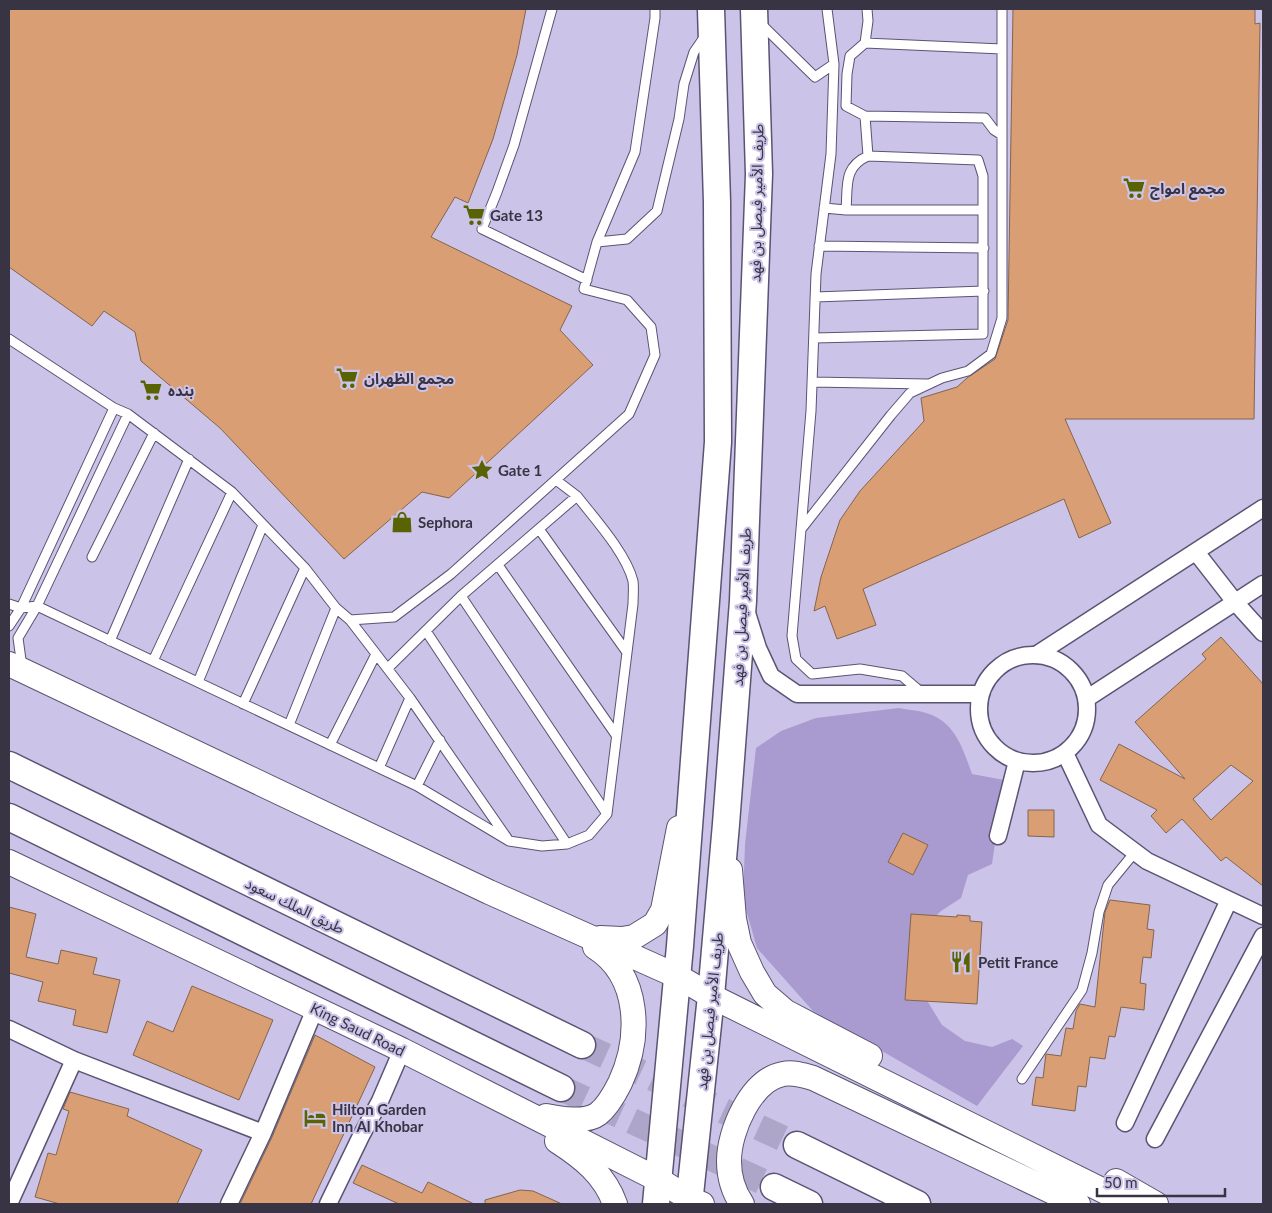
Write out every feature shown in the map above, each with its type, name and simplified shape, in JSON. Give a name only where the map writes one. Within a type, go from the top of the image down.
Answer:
[{"type":"main road","name":"طريف الأمير فيصل بن فهد","points":[[694,1203],[743,601],[759,174],[754,13]]},
{"type":"main road","points":[[658,1192],[696,743],[718,442],[717,202],[711,18]]},
{"type":"main road","points":[[15,667],[553,921],[677,976],[711,996],[1130,1204]]},
{"type":"main road","points":[[587,936],[609,940],[634,937],[655,924],[663,910],[696,743]]},
{"type":"main road","name":"طريق الملك سعود","points":[[9,765],[582,1045]]},
{"type":"main road","points":[[9,817],[561,1088]]},
{"type":"main road","points":[[726,824],[734,919],[739,943],[752,972],[765,994],[786,1012],[1156,1204]]},
{"type":"main road","name":"King Saud Road","points":[[9,862],[479,1088],[527,1112],[658,1192],[694,1203]]},
{"type":"main road","points":[[527,1112],[566,1120],[597,1115],[616,1093],[625,1073],[634,1030],[633,1004],[626,982],[618,968],[606,954],[553,921]]},
{"type":"main road","points":[[742,1204],[734,1193],[729,1160],[732,1143],[741,1116],[753,1094],[764,1083],[782,1074],[798,1074],[813,1078],[1078,1204]]},
{"type":"main road","points":[[479,1088],[574,1152],[593,1169],[610,1191],[615,1204]]},
{"type":"main road","points":[[797,1145],[917,1204]]},
{"type":"main road","points":[[774,1188],[809,1204]]},
{"type":"street","points":[[1036,655],[1263,508]]},
{"type":"street","points":[[1196,552],[1263,633]]},
{"type":"street","points":[[1086,699],[1263,584]]},
{"type":"street","points":[[743,601],[758,648],[771,676],[797,694],[981,694]]},
{"type":"street","points":[[1036,655],[1054,659],[1068,668],[1080,682],[1086,699],[1087,714],[1083,729],[1065,753],[1050,760],[1033,763],[1017,761],[1002,753],[990,742],[982,727],[979,710],[981,694],[989,677],[1002,664],[1018,657],[1036,655]]},
{"type":"street","points":[[1065,753],[1099,825],[1147,861],[1263,916]]},
{"type":"street","points":[[998,836],[1017,761]]},
{"type":"street","points":[[1125,1123],[1229,900]]},
{"type":"street","points":[[1155,1139],[1263,936]]},
{"type":"street","points":[[229,1204],[263,1133],[315,1009]]},
{"type":"street","points":[[9,1029],[74,1060],[263,1133]]},
{"type":"street","points":[[328,1204],[380,1101],[402,1050]]},
{"type":"street","points":[[9,1204],[74,1060]]},
{"type":"lane","points":[[552,9],[514,145],[482,229],[587,280]]},
{"type":"lane","points":[[350,620],[394,616],[451,574],[629,414],[655,354],[651,327],[627,300],[584,289],[597,242],[635,152],[655,9]]},
{"type":"lane","points":[[827,9],[834,64],[831,154],[819,246],[802,528],[792,636],[796,659],[812,674],[860,670],[902,676],[922,693]]},
{"type":"lane","points":[[867,9],[868,20],[865,42],[850,56],[847,74],[846,106],[865,116],[985,118],[994,130],[1002,134]]},
{"type":"lane","points":[[802,528],[891,414],[910,393],[942,378],[968,371],[991,354],[1002,318],[1002,9]]},
{"type":"lane","points":[[754,13],[815,77],[834,64]]},
{"type":"lane","points":[[597,242],[626,240],[657,211],[679,119],[684,84],[694,52],[711,18]]},
{"type":"lane","points":[[865,42],[1002,49]]},
{"type":"lane","points":[[865,116],[868,156]]},
{"type":"lane","points":[[814,338],[983,334],[983,176],[978,160],[868,156],[858,160],[849,172],[846,210]]},
{"type":"lane","points":[[824,208],[846,210],[983,210]]},
{"type":"lane","points":[[819,246],[984,248]]},
{"type":"lane","points":[[815,297],[984,291]]},
{"type":"lane","points":[[9,340],[114,408],[128,414],[232,492],[305,568],[336,608],[350,620],[410,698],[509,841]]},
{"type":"lane","points":[[812,382],[930,384]]},
{"type":"lane","points":[[9,626],[22,608],[114,408]]},
{"type":"lane","points":[[15,667],[18,638],[37,606],[128,414]]},
{"type":"lane","points":[[92,557],[154,433]]},
{"type":"lane","points":[[110,641],[189,460]]},
{"type":"lane","points":[[9,604],[22,608],[37,606],[154,661],[417,786],[509,841],[542,846],[567,844],[589,835],[607,814],[633,604],[633,581],[625,562],[607,534],[577,496],[556,480]]},
{"type":"lane","points":[[154,661],[232,492]]},
{"type":"lane","points":[[388,668],[461,596],[577,496]]},
{"type":"lane","points":[[198,682],[263,525]]},
{"type":"lane","points":[[538,529],[626,651]]},
{"type":"lane","points":[[498,565],[616,735]]},
{"type":"lane","points":[[243,704],[305,568]]},
{"type":"lane","points":[[461,596],[607,814]]},
{"type":"lane","points":[[289,725],[336,608]]},
{"type":"lane","points":[[426,631],[567,844]]},
{"type":"lane","points":[[330,745],[376,654]]},
{"type":"lane","points":[[379,768],[410,698]]},
{"type":"lane","points":[[417,786],[440,740]]},
{"type":"lane","points":[[1022,1079],[1082,990],[1092,952],[1099,912],[1108,885],[1135,852]]},
{"type":"shaded area","points":[[899,708],[923,712],[944,722],[951,729],[961,746],[972,774],[1004,780],[992,864],[968,875],[961,898],[941,911],[925,926],[923,994],[942,1025],[965,1041],[992,1047],[1012,1039],[1023,1046],[977,1106],[813,1011],[757,948],[743,899],[745,844],[756,748],[781,731],[816,718]]},
{"type":"building","points":[[9,9],[526,9],[517,55],[493,139],[468,203],[455,197],[431,237],[572,306],[560,330],[593,365],[449,498],[422,492],[344,559],[220,428],[141,361],[135,332],[104,311],[92,326],[9,267]]},
{"type":"building","name":"مجمع امواج","points":[[1013,9],[1255,9],[1255,24],[1260,23],[1254,419],[1065,419],[1111,523],[1079,538],[1064,499],[863,589],[876,625],[837,639],[825,606],[814,611],[821,577],[840,520],[860,491],[924,421],[921,398],[957,387],[995,359],[1008,320]]},
{"type":"building","points":[[1221,637],[1263,684],[1263,886],[1226,857],[1221,861],[1182,819],[1166,833],[1151,816],[1157,810],[1100,780],[1119,744],[1185,779],[1135,722],[1206,659],[1202,654]],"holes":[[[1231,765],[1253,781],[1211,820],[1193,799]]]},
{"type":"building","points":[[1028,810],[1054,810],[1054,837],[1028,836]]},
{"type":"building","points":[[903,833],[928,845],[913,875],[888,862]]},
{"type":"building","points":[[1110,900],[1150,905],[1147,929],[1154,930],[1151,958],[1143,957],[1140,983],[1146,984],[1144,1010],[1121,1007],[1115,1037],[1109,1036],[1105,1059],[1090,1057],[1086,1087],[1078,1086],[1075,1111],[1032,1105],[1036,1077],[1043,1078],[1046,1054],[1061,1056],[1066,1028],[1073,1029],[1076,1011],[1080,1004],[1095,1007],[1105,912]]},
{"type":"building","points":[[9,907],[36,914],[26,957],[58,964],[61,950],[97,958],[93,974],[120,980],[107,1033],[73,1025],[76,1010],[38,1001],[43,982],[9,973]]},
{"type":"building","points":[[911,914],[970,916],[970,921],[982,922],[977,1004],[905,1000]]},
{"type":"building","points":[[192,986],[273,1020],[239,1100],[133,1055],[147,1021],[173,1032]]},
{"type":"building","name":"Hilton Garden Inn Al Khobar","points":[[315,1035],[375,1067],[311,1204],[240,1204],[272,1137]]},
{"type":"building","points":[[70,1092],[129,1109],[127,1116],[202,1150],[177,1204],[60,1204],[35,1197],[48,1153],[56,1155],[69,1111],[63,1109]]},
{"type":"building","points":[[362,1165],[422,1193],[428,1182],[474,1204],[399,1204],[353,1183]]},
{"type":"building","points":[[520,1190],[533,1191],[562,1204],[485,1204],[485,1200]]},
{"type":"tunnel","points":[[582,1045],[797,1145]]},
{"type":"tunnel","points":[[561,1088],[774,1187]]},
{"type":"place","name":"مجمع امواج","points":[[1134,188]]},
{"type":"place","name":"Gate 13","points":[[474,215]]},
{"type":"place","name":"مجمع الظهران","points":[[347,378]]},
{"type":"place","name":"بنده","points":[[151,390]]},
{"type":"place","name":"Gate 1","points":[[482,470]]},
{"type":"place","name":"Sephora","points":[[402,522]]},
{"type":"place","name":"Petit France","points":[[961,962]]},
{"type":"place","name":"Hilton Garden Inn Al Khobar","points":[[315,1118]]}]
